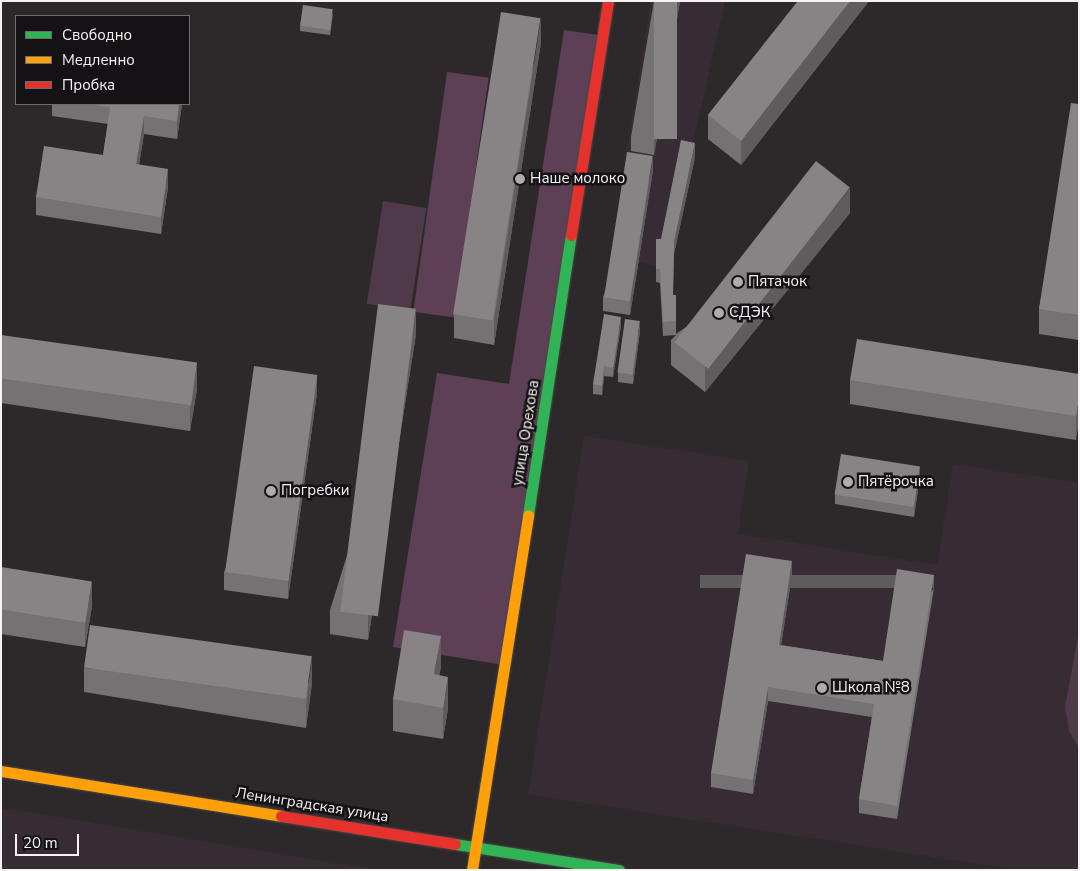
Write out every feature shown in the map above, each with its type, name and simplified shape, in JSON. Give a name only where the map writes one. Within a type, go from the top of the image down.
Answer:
[{"type":"street","name":"улица Орехова","points":[[472,870],[608,1]]},
{"type":"street","name":"Ленинградская улица","points":[[1,771],[619,870]]},
{"type":"shaded area","points":[[651,1],[725,1],[665,267],[610,258]]},
{"type":"shaded area","points":[[564,30],[598,35],[504,665],[393,647],[437,373],[509,384]]},
{"type":"shaded area","points":[[447,72],[489,78],[455,317],[413,312]]},
{"type":"shaded area","points":[[383,201],[426,208],[410,311],[367,304]]},
{"type":"shaded area","points":[[584,436],[749,461],[738,534],[937,565],[953,464],[1079,483],[1079,870],[1017,870],[528,794]]},
{"type":"shaded area","points":[[1079,631],[1079,748],[1069,731],[1065,707]]},
{"type":"shaded area","points":[[1,808],[379,870],[1,870]]},
{"type":"building","points":[[654,1],[677,1],[677,139],[654,139]]},
{"type":"building","points":[[798,1],[850,1],[741,141],[708,115]]},
{"type":"building","points":[[303,5],[333,9],[330,30],[300,26]]},
{"type":"building","points":[[501,12],[541,18],[493,320],[453,314]]},
{"type":"building","points":[[1071,103],[1079,104],[1079,315],[1039,309]]},
{"type":"building","points":[[95,105],[179,105],[177,121],[144,116],[136,164],[168,169],[161,217],[36,197],[44,146],[103,155],[110,107]]},
{"type":"building","points":[[681,140],[695,143],[674,241],[673,295],[676,295],[676,321],[663,322],[660,269],[656,269],[656,239],[661,239]]},
{"type":"building","points":[[627,152],[653,156],[630,301],[604,297]]},
{"type":"building","points":[[816,161],[850,187],[708,369],[674,342]]},
{"type":"building","points":[[378,304],[416,309],[378,616],[340,612]]},
{"type":"building","points":[[604,314],[621,317],[613,368],[604,366],[602,386],[593,384]]},
{"type":"building","points":[[625,319],[640,321],[632,375],[617,372]]},
{"type":"building","points":[[1,335],[197,363],[191,405],[1,378]]},
{"type":"building","points":[[857,339],[1079,374],[1079,399],[1076,416],[850,380]]},
{"type":"building","name":"Погребки","points":[[254,366],[317,375],[288,581],[225,572]]},
{"type":"building","points":[[841,454],[920,467],[914,507],[835,494]]},
{"type":"building","name":"Школа №8","points":[[746,554],[792,561],[779,645],[883,661],[897,569],[934,575],[897,806],[859,799],[874,704],[768,687],[753,780],[711,773]]},
{"type":"building","points":[[1,567],[92,581],[85,623],[1,610]]},
{"type":"building","points":[[90,625],[312,656],[306,699],[84,668]]},
{"type":"building","points":[[404,630],[441,636],[434,674],[448,677],[443,708],[393,699]]},
{"type":"traffic: fast","points":[[528,515],[571,235]]},
{"type":"traffic: fast","points":[[455,844],[619,870]]},
{"type":"traffic: slow","points":[[472,870],[528,515]]},
{"type":"traffic: slow","points":[[1,771],[281,816]]},
{"type":"traffic: jam","points":[[571,235],[608,1]]},
{"type":"traffic: jam","points":[[281,816],[455,844]]},
{"type":"place","name":"Наше молоко","points":[[520,179]]},
{"type":"place","name":"Пятачок","points":[[738,282]]},
{"type":"place","name":"СДЭК","points":[[719,313]]},
{"type":"place","name":"Пятёрочка","points":[[848,482]]},
{"type":"place","name":"Погребки","points":[[271,491]]},
{"type":"place","name":"Школа №8","points":[[822,688]]}]
